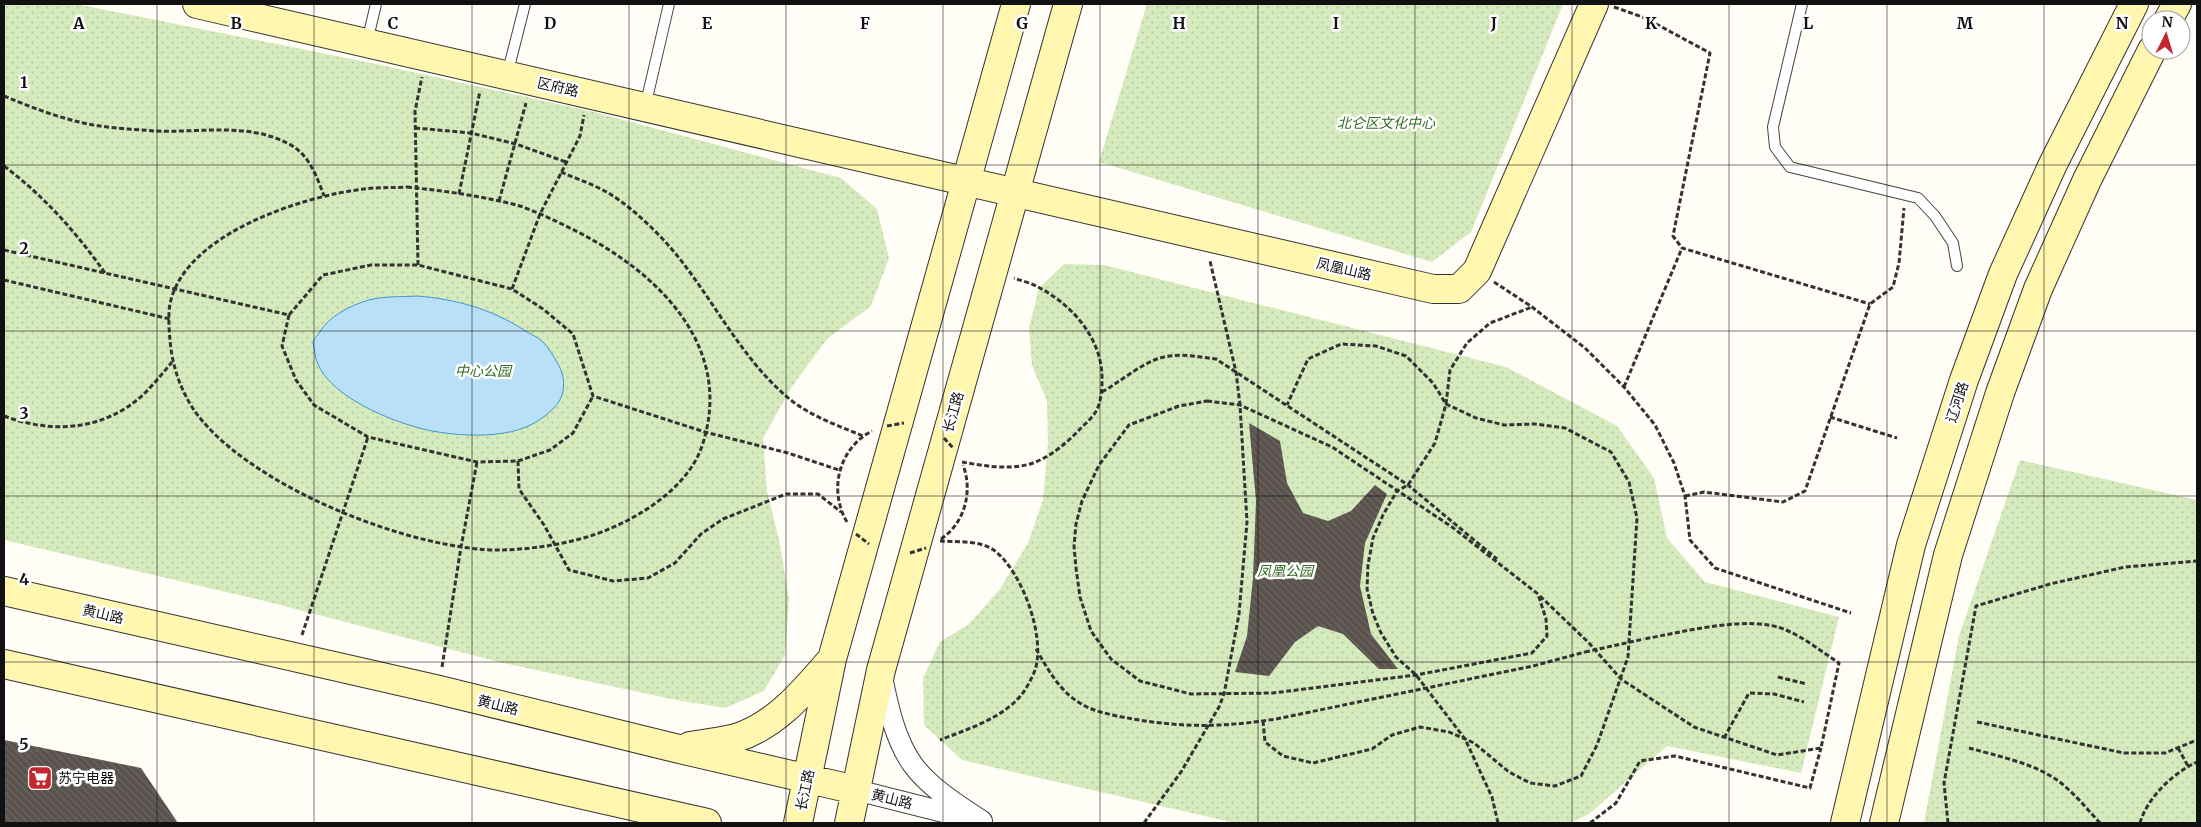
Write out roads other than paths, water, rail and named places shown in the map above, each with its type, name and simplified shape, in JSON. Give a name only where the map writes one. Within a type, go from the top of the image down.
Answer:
[{"type":"main road","name":"区府路","points":[[197,4],[920,171]]},
{"type":"main road","name":"长江路","points":[[798,823],[832,659],[1016,4]]},
{"type":"main road","name":"长江路","points":[[849,823],[881,670],[1068,4]]},
{"type":"main road","name":"辽河路","points":[[1845,823],[1911,545],[1964,380],[2003,274],[2049,172],[2134,4]]},
{"type":"main road","name":"凤凰山路","points":[[920,171],[1433,289],[1459,289],[1477,271],[1604,5]]},
{"type":"main road","points":[[1884,823],[1948,555],[2000,392],[2038,289],[2087,180],[2147,60]]},
{"type":"main road","name":"黄山路","points":[[4,592],[439,690],[856,790]]},
{"type":"main road","points":[[675,748],[735,738],[755,730],[775,718],[832,659]]},
{"type":"main road","points":[[4,664],[693,821]]},
{"type":"street","points":[[881,670],[898,737],[913,765],[944,794],[986,822]]},
{"type":"street","name":"黄山路","points":[[856,790],[986,822]]},
{"type":"lane","points":[[366,43],[376,4]]},
{"type":"lane","points":[[508,76],[525,4]]},
{"type":"lane","points":[[644,107],[669,4]]},
{"type":"lane","points":[[1802,4],[1773,127],[1775,148],[1790,168],[1918,198],[1935,216],[1953,243],[1957,266]]},
{"type":"water","points":[[417,296],[473,306],[499,316],[541,340],[562,373],[564,384],[561,399],[553,409],[534,423],[512,432],[477,435],[432,431],[399,422],[345,395],[320,369],[315,354],[313,342],[323,327],[334,316],[369,300]]},
{"type":"place","name":"苏宁电器","points":[[40,778]]},
{"type":"park label","name":"北仑区文化中心","points":[[1386,123]]},
{"type":"park label","name":"中心公园","points":[[483,371]]},
{"type":"park label","name":"凤凰公园","points":[[1285,571]]}]
